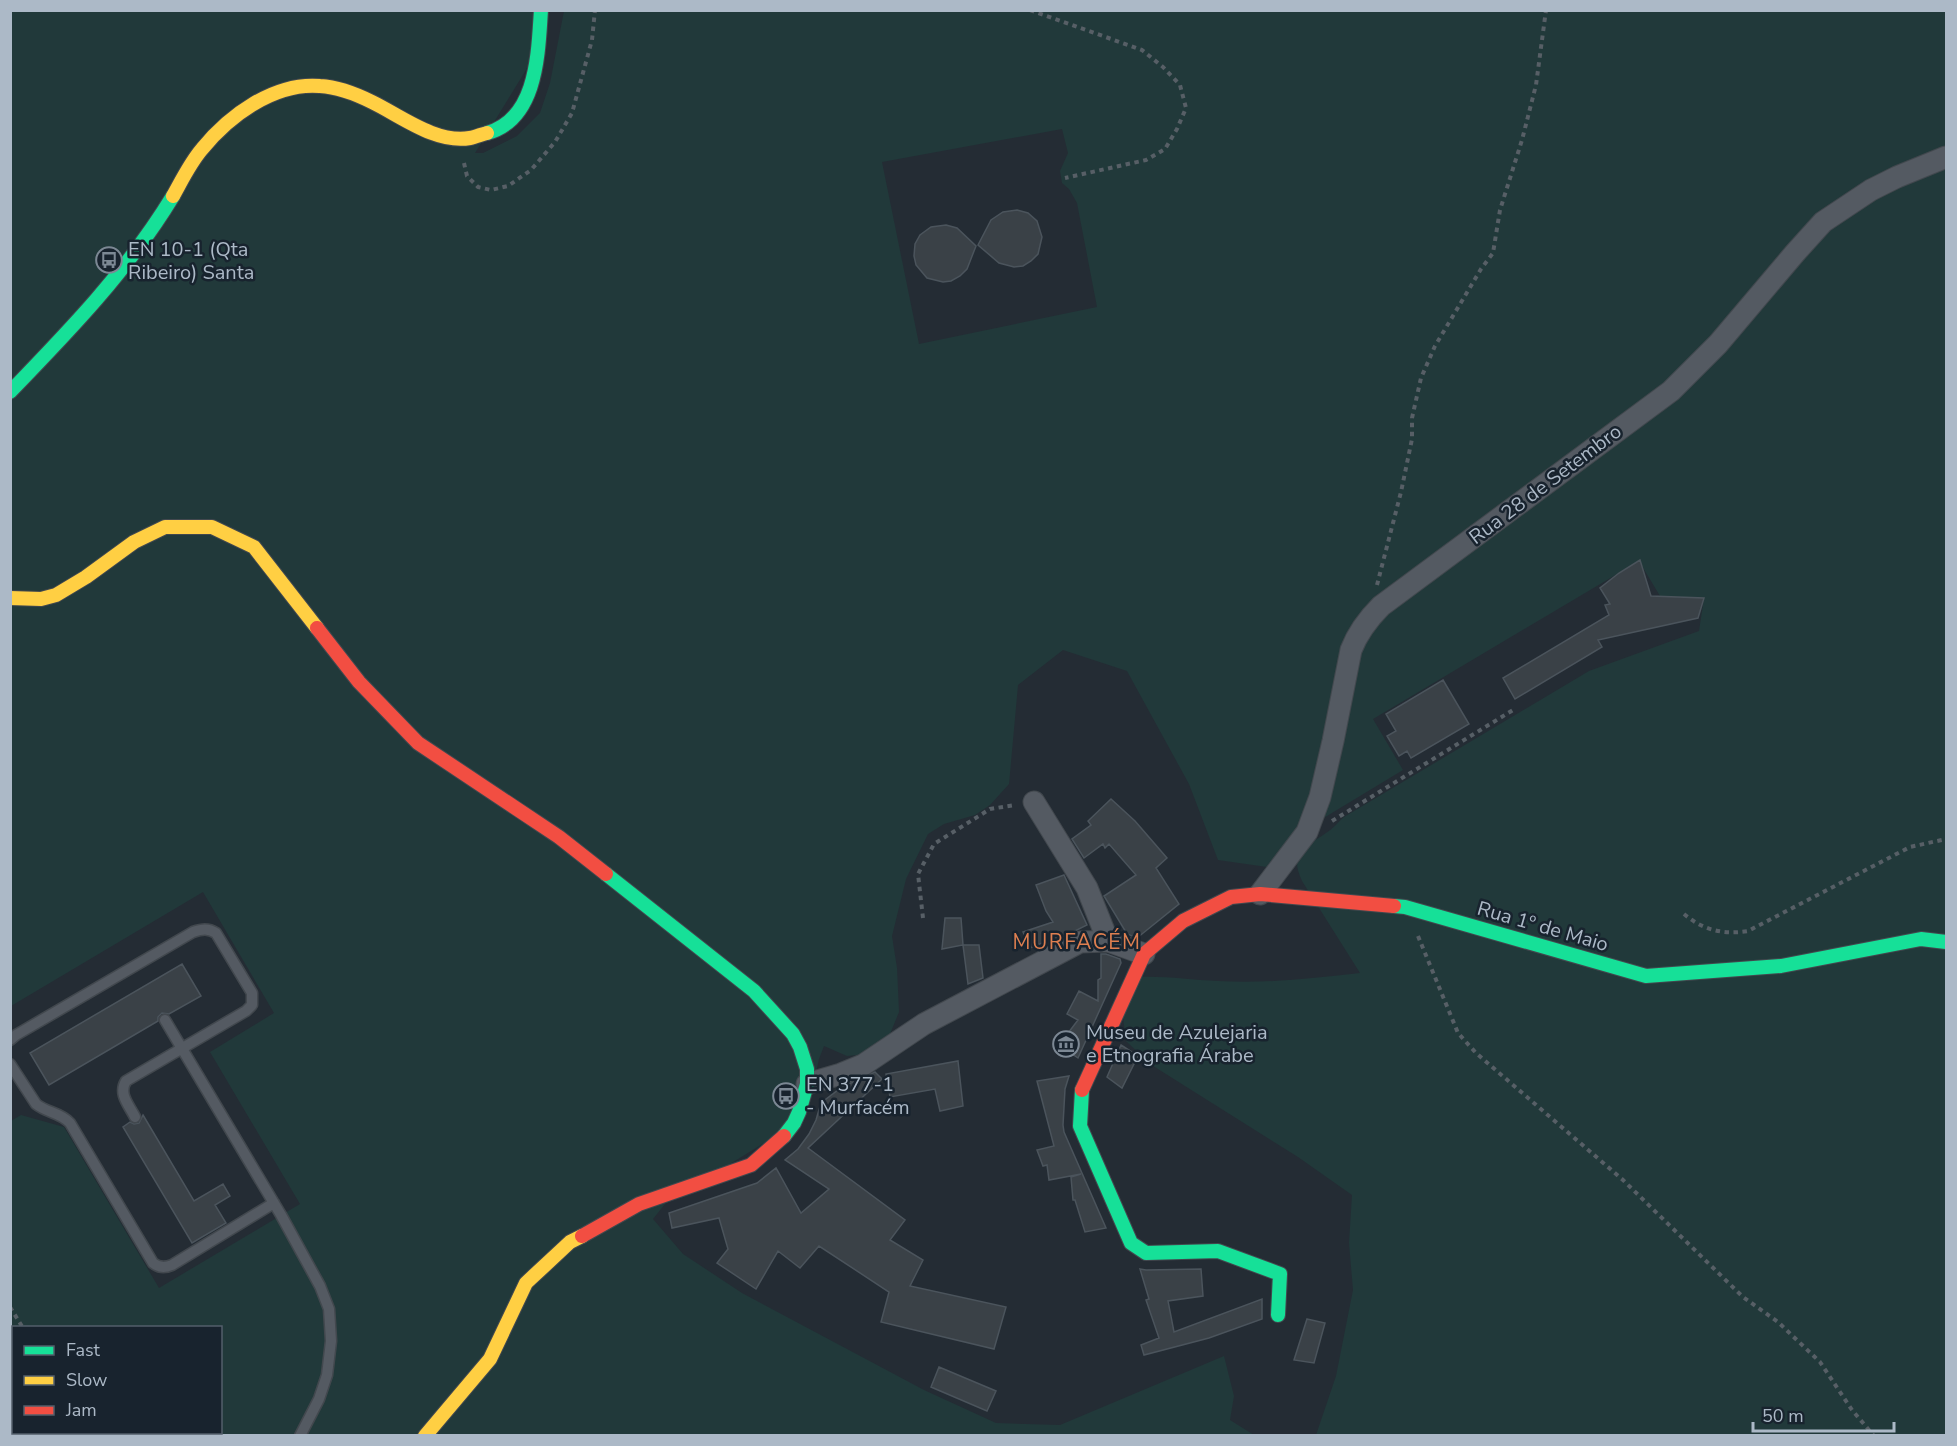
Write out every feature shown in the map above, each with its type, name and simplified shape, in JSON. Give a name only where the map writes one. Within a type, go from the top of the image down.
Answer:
[{"type":"main road","points":[[10,392],[106,290],[144,242],[194,160],[220,131],[244,111],[269,96],[290,88],[309,85],[329,86],[350,91],[371,100],[415,125],[449,138],[474,138],[487,134],[502,127],[524,105],[534,75],[542,10]]},
{"type":"main road","points":[[10,598],[41,599],[56,594],[79,582],[134,542],[165,527],[212,526],[254,547],[359,682],[418,743],[560,837],[754,992],[793,1034],[805,1060],[807,1084],[804,1099],[794,1123],[783,1137],[751,1165],[639,1204],[570,1242],[526,1283],[490,1359],[425,1436]]},
{"type":"main road","name":"Rua 1º de Maio","points":[[1144,954],[1183,921],[1231,897],[1260,894],[1405,907],[1646,976],[1781,966],[1920,939],[1947,942]]},
{"type":"main road","points":[[1144,954],[1082,1089],[1080,1126],[1131,1243],[1146,1253],[1218,1251],[1280,1274],[1278,1315]]},
{"type":"street","name":"Rua 28 de Setembro","points":[[1260,894],[1307,832],[1320,797],[1351,650],[1371,615],[1671,391],[1718,344],[1823,222],[1871,190],[1947,157]]},
{"type":"street","points":[[1034,802],[1087,888],[1108,941]]},
{"type":"street","points":[[807,1084],[864,1065],[924,1024],[1080,942],[1108,941],[1144,954]]},
{"type":"lane","points":[[10,1040],[193,932],[202,929],[216,933],[252,993],[252,1005],[246,1011],[125,1083],[123,1095],[135,1117]]},
{"type":"lane","points":[[165,1020],[274,1203],[320,1286],[329,1309],[331,1341],[327,1375],[319,1400],[300,1436]]},
{"type":"lane","points":[[10,1064],[36,1104],[42,1109],[60,1114],[68,1121],[156,1265],[165,1267],[172,1265],[274,1203]]},
{"type":"path","points":[[1030,10],[1142,50],[1180,85],[1186,108],[1165,149],[1146,160],[1065,178]]},
{"type":"path","points":[[1371,615],[1401,492],[1412,439],[1412,418],[1421,378],[1435,346],[1493,253],[1500,210],[1536,85],[1546,10]]},
{"type":"path","points":[[1307,832],[1325,825],[1514,710]]},
{"type":"path","points":[[923,918],[918,874],[934,844],[990,809],[1034,802]]},
{"type":"path","points":[[1684,914],[1711,930],[1736,933],[1748,931],[1910,847],[1947,839]]},
{"type":"path","points":[[1405,907],[1458,1034],[1476,1053],[1623,1180],[1743,1297],[1778,1322],[1820,1362],[1852,1410],[1874,1436]]},
{"type":"path","points":[[10,1307],[22,1326]]},
{"type":"green space","points":[[10,11],[534,11],[529,65],[475,153],[483,153],[517,136],[540,113],[550,83],[564,11],[1946,11],[1946,149],[1868,184],[1697,359],[1368,612],[1315,796],[1284,852],[1267,867],[1218,860],[1189,784],[1127,671],[1063,650],[1018,685],[1009,784],[990,805],[975,815],[944,824],[928,834],[906,879],[892,936],[897,968],[899,1012],[890,1034],[867,1054],[847,1056],[824,1046],[806,1117],[665,1204],[653,1219],[683,1254],[742,1293],[924,1390],[996,1423],[1060,1425],[1224,1356],[1234,1396],[1230,1420],[1254,1435],[11,1435],[11,1121],[21,1115],[64,1127],[159,1288],[300,1204],[210,1052],[274,1013],[203,892],[11,1006]],"holes":[[[1062,129],[1068,153],[1060,171],[1062,183],[1069,189],[1077,203],[1097,307],[919,344],[882,162]]]},
{"type":"green space","points":[[1946,169],[1946,1435],[1316,1435],[1336,1376],[1353,1290],[1349,1243],[1352,1195],[1298,1157],[1150,1064],[1126,1041],[1123,1017],[1140,977],[1253,982],[1360,973],[1302,881],[1297,863],[1301,851],[1331,830],[1344,817],[1589,671],[1699,631],[1704,598],[1660,596],[1639,561],[1373,719],[1403,770],[1322,819],[1366,629],[1673,395],[1827,226],[1874,194]]},
{"type":"building","points":[[1017,210],[1028,213],[1037,221],[1042,237],[1038,254],[1023,266],[1014,267],[999,263],[978,245],[991,220],[1003,212]]},
{"type":"building","points":[[946,225],[957,228],[976,246],[967,269],[951,281],[943,282],[927,278],[916,265],[914,256],[915,244],[920,235],[931,227]]},
{"type":"building","points":[[1640,560],[1651,596],[1704,598],[1698,618],[1598,640],[1602,647],[1515,699],[1503,678],[1609,615],[1605,605],[1610,604],[1600,588]]},
{"type":"building","points":[[1443,680],[1469,724],[1411,758],[1407,751],[1399,756],[1387,736],[1396,731],[1386,714]]},
{"type":"building","points":[[1111,799],[1135,821],[1167,858],[1156,868],[1179,904],[1137,938],[1127,934],[1104,896],[1136,875],[1109,844],[1105,848],[1103,844],[1084,858],[1072,839],[1091,825],[1088,821]]},
{"type":"building","points":[[1064,875],[1087,925],[1049,944],[1047,941],[1030,948],[1023,932],[1053,922],[1036,885]]},
{"type":"building","points":[[945,918],[961,918],[963,945],[942,949]]},
{"type":"building","points":[[963,945],[979,945],[983,978],[968,984]]},
{"type":"building","points":[[1101,954],[1120,959],[1121,963],[1078,1058],[1059,1045],[1078,1020],[1067,1014],[1079,991],[1098,1001]]},
{"type":"building","points":[[182,964],[201,996],[169,1014],[162,1013],[158,1021],[49,1085],[30,1053]]},
{"type":"building","points":[[1121,1045],[1138,1056],[1122,1088],[1107,1077]]},
{"type":"building","points":[[958,1061],[963,1106],[940,1111],[935,1089],[890,1097],[886,1074]]},
{"type":"building","points":[[875,1072],[882,1079],[808,1148],[905,1220],[890,1240],[923,1260],[910,1286],[1006,1307],[994,1349],[881,1322],[889,1292],[819,1246],[800,1268],[778,1251],[756,1289],[717,1263],[728,1249],[719,1218],[672,1228],[669,1213],[757,1183],[776,1168],[801,1213],[829,1189],[785,1160],[798,1149],[809,1134],[821,1103],[842,1087]]},
{"type":"building","points":[[1069,1076],[1065,1089],[1064,1132],[1106,1228],[1085,1232],[1075,1200],[1073,1200],[1071,1177],[1081,1174],[1049,1180],[1047,1165],[1043,1166],[1037,1150],[1054,1146],[1037,1081]]},
{"type":"building","points":[[143,1115],[194,1201],[223,1184],[230,1196],[215,1205],[226,1223],[192,1243],[123,1127],[130,1122],[139,1123]]},
{"type":"building","points":[[1140,1269],[1201,1269],[1203,1296],[1168,1301],[1174,1332],[1262,1299],[1262,1319],[1209,1338],[1144,1355],[1141,1345],[1159,1338],[1146,1300],[1149,1299]]},
{"type":"building","points":[[1307,1319],[1325,1323],[1314,1363],[1294,1360]]},
{"type":"building","points":[[939,1367],[996,1391],[987,1411],[931,1387]]},
{"type":"traffic: fast","points":[[487,133],[504,125],[517,114],[526,99],[536,64],[541,10]]},
{"type":"traffic: fast","points":[[10,392],[76,322],[117,274],[156,223],[173,196]]},
{"type":"traffic: fast","points":[[606,874],[754,991],[793,1034],[807,1069],[807,1084],[799,1112],[784,1136]]},
{"type":"traffic: fast","points":[[1394,906],[1405,907],[1646,976],[1781,966],[1921,939],[1946,942]]},
{"type":"traffic: fast","points":[[1082,1090],[1080,1126],[1131,1243],[1146,1253],[1218,1251],[1280,1274],[1278,1315]]},
{"type":"traffic: slow","points":[[173,196],[198,154],[225,125],[270,95],[303,86],[340,89],[366,99],[419,128],[444,137],[470,138],[487,133]]},
{"type":"traffic: slow","points":[[10,598],[41,599],[56,595],[86,577],[134,542],[165,527],[212,527],[254,547],[317,628]]},
{"type":"traffic: slow","points":[[425,1436],[490,1359],[526,1283],[570,1242],[582,1236]]},
{"type":"traffic: jam","points":[[317,628],[359,682],[418,743],[559,837],[606,874]]},
{"type":"traffic: jam","points":[[1082,1090],[1144,954],[1183,921],[1231,897],[1260,894],[1394,906]]},
{"type":"traffic: jam","points":[[582,1236],[639,1204],[751,1165],[784,1136]]},
{"type":"place","name":"EN 10-1 (Qta Ribeiro) Santa","points":[[109,260]]},
{"type":"place","name":"Museu de Azulejaria e Etnografia Árabe","points":[[1066,1044]]},
{"type":"place","name":"EN 377-1 - Murfacém","points":[[786,1096]]},
{"type":"district","name":"MURFACÉM","points":[[1077,942]]}]
